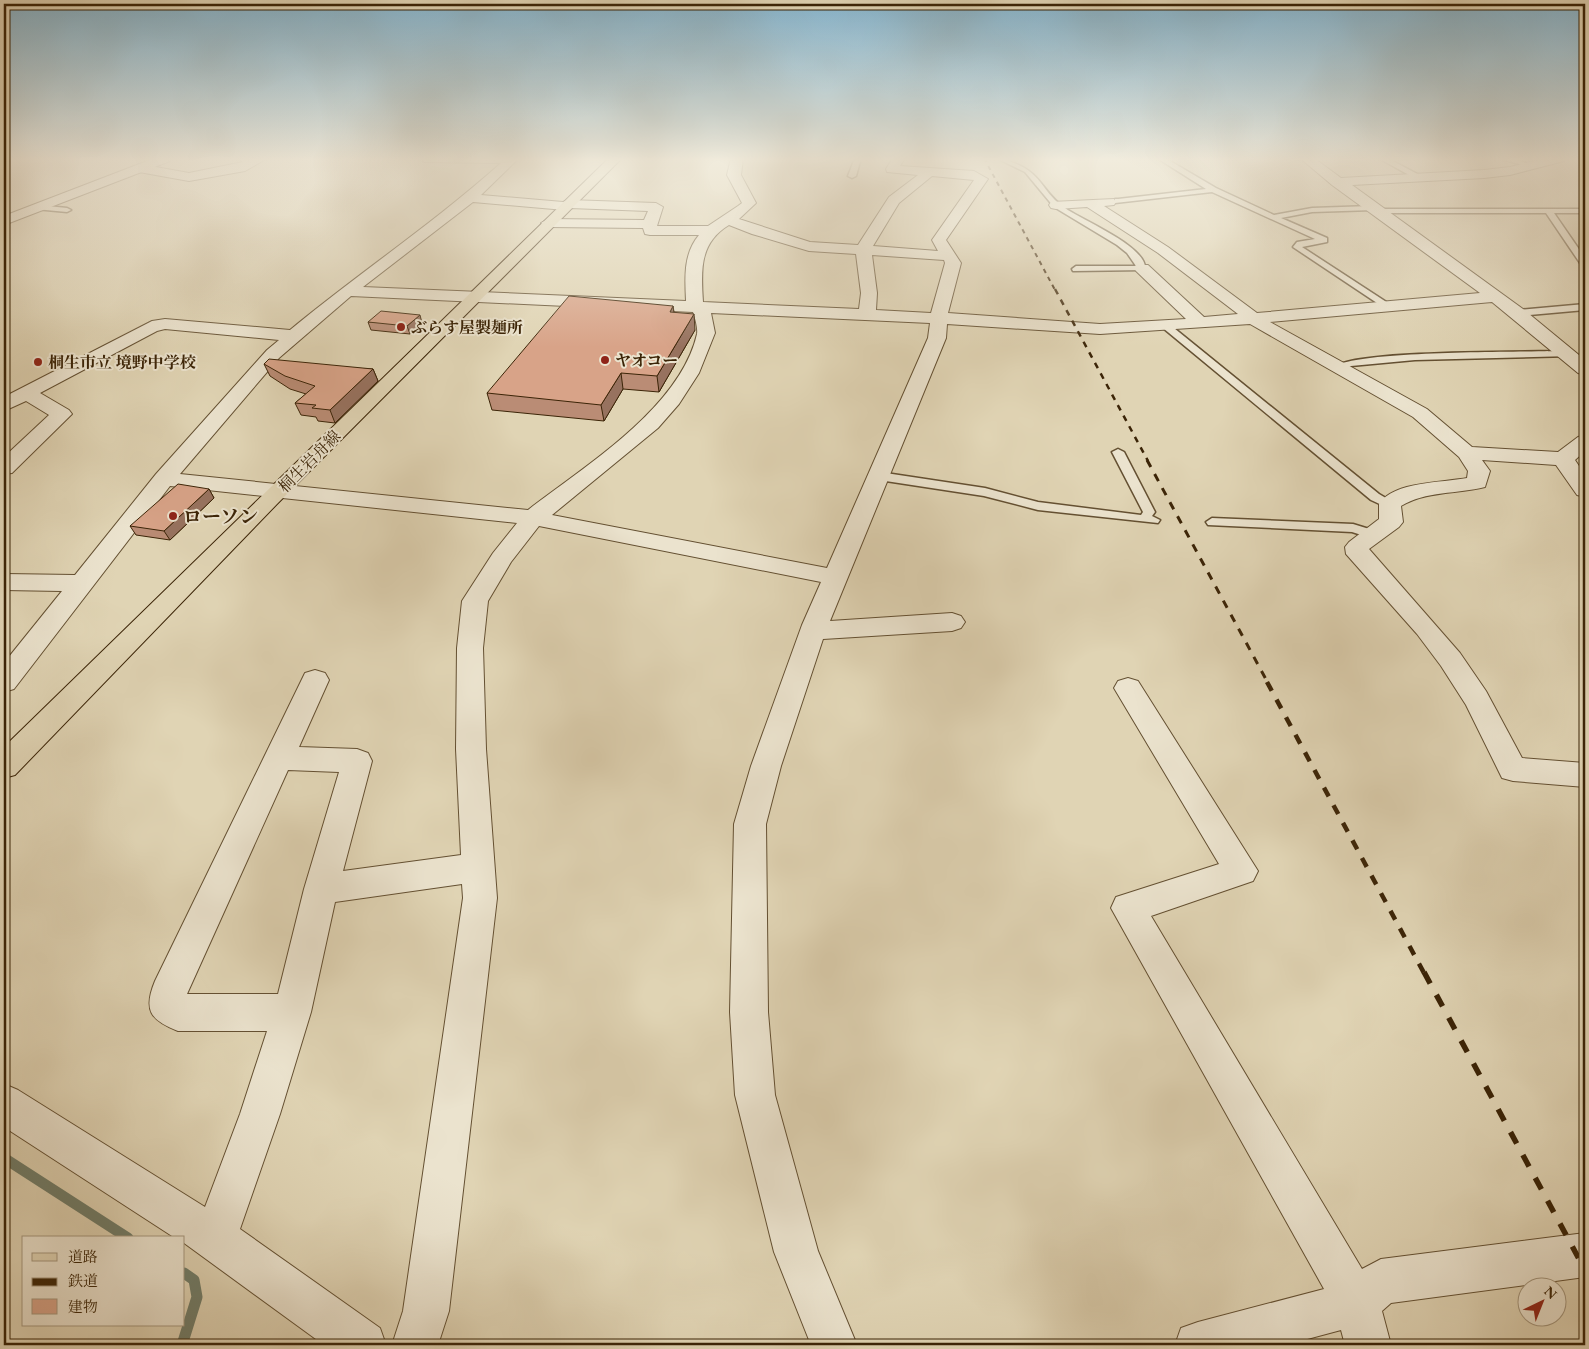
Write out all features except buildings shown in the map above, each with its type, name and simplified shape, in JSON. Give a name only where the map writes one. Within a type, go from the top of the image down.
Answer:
[{"type":"main road","name":"桐生岩舟線","points":[[4,766],[548,223]]},
{"type":"street","points":[[4,682],[164,479],[274,354],[347,291],[440,221]]},
{"type":"street","points":[[651,221],[650,231],[710,230]]},
{"type":"street","points":[[415,1345],[426,1311],[480,898],[471,749],[470,648],[475,600],[502,558],[533,518],[650,424],[672,400],[690,373],[706,333],[698,307],[693,263],[698,246],[710,230],[724,221]]},
{"type":"street","points":[[732,221],[756,231],[809,246],[950,256]]},
{"type":"street","points":[[867,315],[869,293],[863,249],[881,221]]},
{"type":"street","points":[[834,1345],[796,1252],[754,1095],[749,1012],[750,824],[766,766],[834,577],[937,338],[938,318],[953,264],[939,240],[946,225],[950,221]]},
{"type":"street","points":[[1118,221],[1163,250],[1253,318],[1420,413],[1466,453],[1479,471],[1477,482],[1398,498],[1390,504],[1391,522],[1357,547],[1358,554],[1412,612],[1461,674],[1483,711],[1513,770],[1585,775]]},
{"type":"street","points":[[1388,221],[1517,313],[1585,369]]},
{"type":"street","points":[[548,223],[650,224]]},
{"type":"street","points":[[1142,268],[1200,323]]},
{"type":"street","points":[[347,291],[938,318],[1063,328],[1124,329],[1495,297]]},
{"type":"street","points":[[4,405],[152,326],[165,324],[293,336]]},
{"type":"street","points":[[4,468],[62,414],[26,393]]},
{"type":"street","points":[[1466,453],[1563,459],[1585,441]]},
{"type":"street","points":[[1563,459],[1585,490]]},
{"type":"street","points":[[164,479],[533,518],[834,577]]},
{"type":"street","points":[[4,582],[82,583]]},
{"type":"street","points":[[813,632],[952,622]]},
{"type":"street","points":[[292,1012],[178,1013],[168,1006],[168,994],[315,680]]},
{"type":"street","points":[[1128,688],[1241,871],[1128,908],[1357,1303],[1368,1345]]},
{"type":"street","points":[[215,1238],[260,1114],[292,1012],[321,889],[357,761],[278,758]]},
{"type":"street","points":[[321,889],[479,868]]},
{"type":"street","points":[[4,1104],[215,1238],[363,1345]]},
{"type":"street","points":[[1198,1345],[1357,1303],[1381,1282],[1585,1255]]},
{"type":"lane","points":[[1076,269],[1142,268],[1141,264],[1122,246],[1082,221]]},
{"type":"lane","points":[[1283,221],[1329,239],[1300,244],[1297,247],[1389,307]]},
{"type":"lane","points":[[1554,221],[1585,264]]},
{"type":"lane","points":[[1517,313],[1585,307]]},
{"type":"lane","points":[[1166,326],[1376,497],[1390,504]]},
{"type":"lane","points":[[1340,367],[1349,363],[1415,357],[1568,354]]},
{"type":"lane","points":[[879,476],[985,492],[1038,506],[1149,520],[1149,512],[1118,452]]},
{"type":"lane","points":[[1212,522],[1353,528],[1374,535]]},
{"type":"waterway","points":[[4,1158],[125,1236]]},
{"type":"waterway","points":[[182,1345],[197,1297],[194,1280],[185,1274]]},
{"type":"railway","points":[[1018,221],[1055,290]]},
{"type":"railway","points":[[1055,289],[1148,461]]},
{"type":"railway","points":[[1147,460],[1268,683]]},
{"type":"railway","points":[[1267,682],[1424,973]]},
{"type":"railway","points":[[1424,972],[1585,1270]]},
{"type":"place","name":"ぶらす屋製麺所","points":[[401,327]]},
{"type":"place","name":"ヤオコー","points":[[605,360]]},
{"type":"place","name":"桐生市立 境野中学校","points":[[38,362]]},
{"type":"place","name":"ローソン","points":[[173,516]]}]
